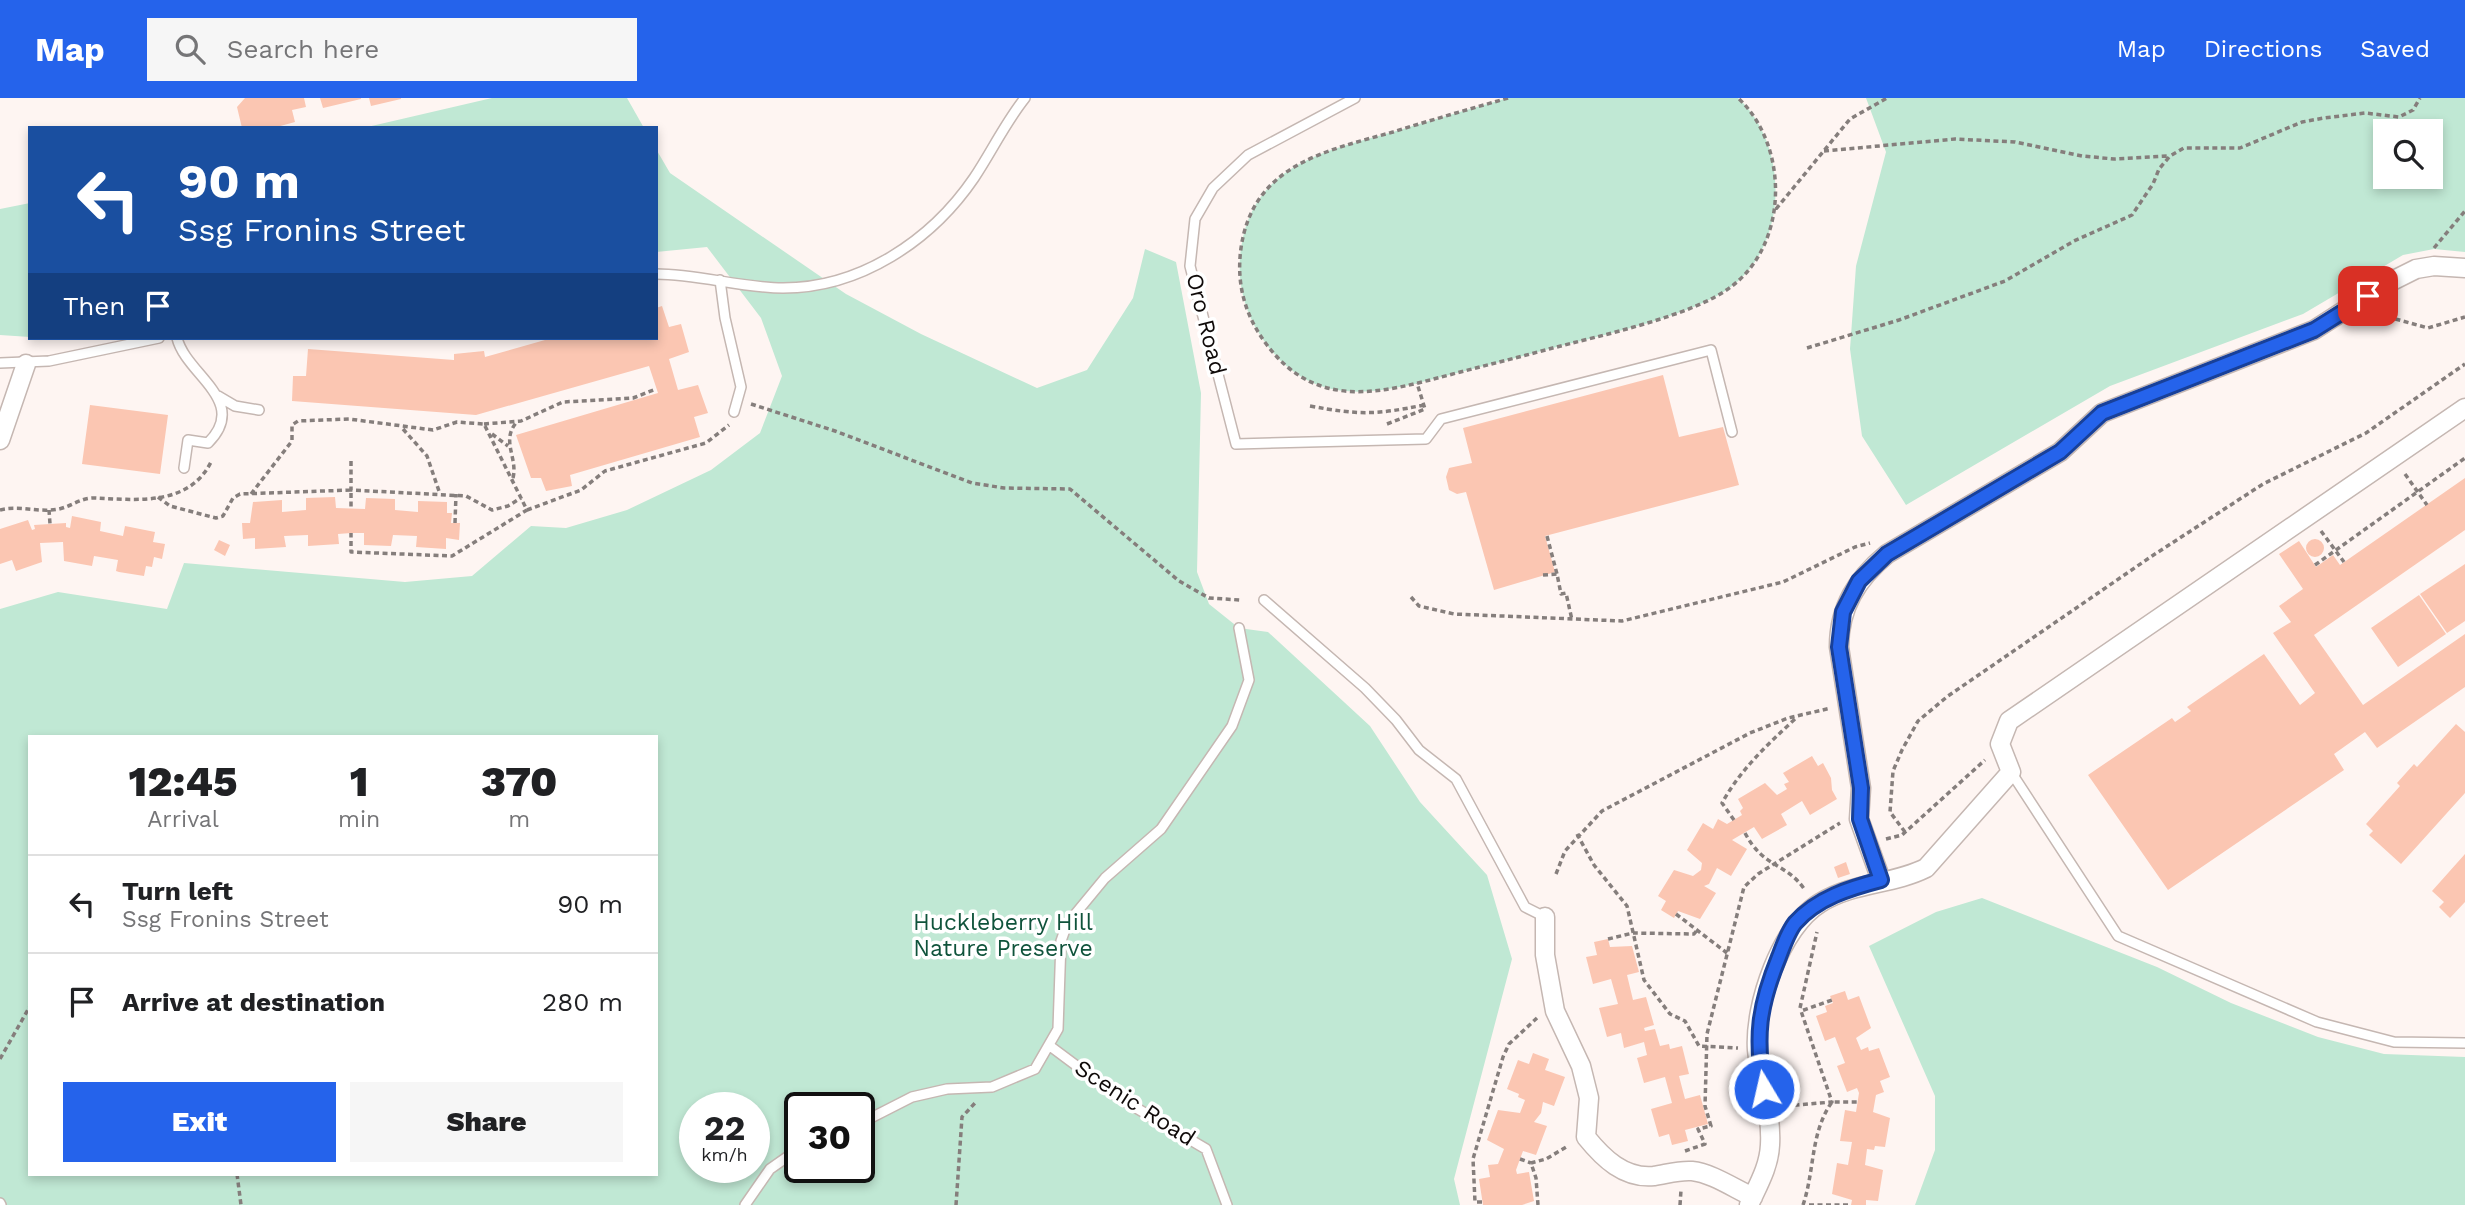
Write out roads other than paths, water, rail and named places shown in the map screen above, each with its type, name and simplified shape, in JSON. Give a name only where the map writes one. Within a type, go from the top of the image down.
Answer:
[{"type":"street","points":[[1881,880],[1860,819],[1861,788],[1850,702],[1839,647],[1843,612],[1859,581],[1887,554],[2060,452],[2102,413],[2314,330],[2384,285],[2416,270],[2430,267],[2465,268]]},
{"type":"street","points":[[0,440],[26,364]]},
{"type":"street","points":[[1545,917],[1545,954],[1555,1011],[1581,1066],[1589,1098],[1586,1137],[1607,1161],[1626,1172],[1651,1176],[1681,1171],[1699,1172],[1751,1201],[1768,1163],[1771,1128],[1757,1049],[1760,1015],[1772,974],[1794,925],[1815,906],[1843,890],[1909,876],[1926,867],[2011,772],[2001,746],[2009,721],[2465,408]]},
{"type":"lane","points":[[658,274],[782,288],[839,281],[886,260],[931,228],[953,205],[1026,98]]},
{"type":"lane","name":"Oro Road","points":[[1355,98],[1248,155],[1213,188],[1195,219],[1190,266],[1236,443],[1426,439],[1441,419],[1710,350],[1732,432]]},
{"type":"lane","points":[[720,280],[725,318],[741,387],[734,412]]},
{"type":"lane","points":[[0,363],[26,364],[101,352],[151,340]]},
{"type":"lane","points":[[178,340],[186,358],[216,395],[223,415],[220,427],[208,443],[188,440],[184,468]]},
{"type":"lane","points":[[216,395],[235,406],[258,410]]},
{"type":"lane","points":[[1264,600],[1364,688],[1396,720],[1419,750],[1456,779],[1525,907],[1545,917]]},
{"type":"lane","points":[[875,1116],[912,1097],[947,1089],[992,1087],[1035,1069],[1058,1029],[1061,941],[1067,924],[1105,878],[1161,829],[1232,726],[1249,680],[1239,628]]},
{"type":"lane","points":[[2011,772],[2118,936],[2317,1022],[2394,1042],[2465,1043]]},
{"type":"lane","name":"Scenic Road","points":[[1050,1046],[1121,1099],[1206,1149],[1227,1205]]},
{"type":"lane","points":[[745,1205],[770,1169],[784,1159]]},
{"type":"park label","name":"Huckleberry Hill Nature Preserve","points":[[1003,935]]}]
